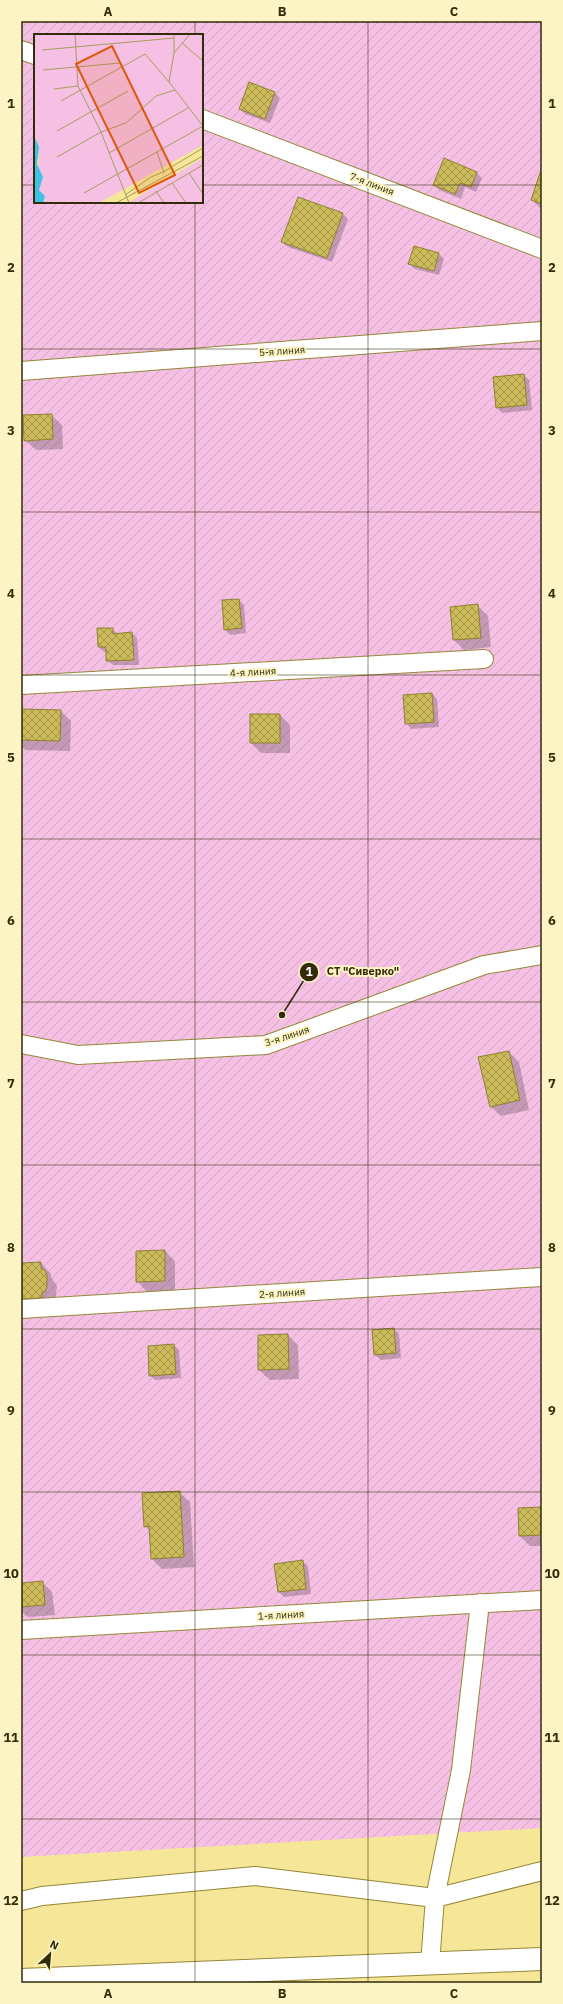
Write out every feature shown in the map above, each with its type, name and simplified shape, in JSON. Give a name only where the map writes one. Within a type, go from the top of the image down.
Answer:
[{"type":"street","points":[[21,1980],[542,1959]]},
{"type":"lane","points":[[21,50],[34,55]]},
{"type":"lane","name":"7-я линия","points":[[203,119],[542,249]]},
{"type":"lane","name":"5-я линия","points":[[21,371],[542,331]]},
{"type":"lane","name":"4-я линия","points":[[21,685],[484,659]]},
{"type":"lane","name":"3-я линия","points":[[21,1044],[78,1055],[266,1045],[484,965],[542,955]]},
{"type":"lane","name":"2-я линия","points":[[21,1309],[542,1277]]},
{"type":"lane","name":"1-я линия","points":[[21,1630],[542,1600]]},
{"type":"lane","points":[[430,1964],[435,1898],[461,1770],[480,1603]]},
{"type":"lane","points":[[21,1901],[42,1896],[255,1876],[435,1898],[542,1871]]},
{"type":"shaded area","points":[[21,21],[542,21],[542,1828],[21,1857]]},
{"type":"building","points":[[249,82],[275,92],[265,119],[239,109]]},
{"type":"building","points":[[444,158],[477,172],[471,187],[460,183],[455,194],[433,185]]},
{"type":"building","points":[[540,173],[542,173],[542,204],[531,200]]},
{"type":"building","points":[[298,197],[343,213],[327,258],[281,242]]},
{"type":"building","points":[[414,246],[439,253],[434,271],[408,264]]},
{"type":"building","points":[[524,374],[527,405],[496,408],[493,377]]},
{"type":"building","points":[[52,414],[53,439],[24,441],[23,415]]},
{"type":"building","points":[[239,599],[242,628],[224,630],[222,600]]},
{"type":"building","points":[[478,604],[481,638],[453,640],[450,607]]},
{"type":"building","points":[[97,628],[113,628],[113,634],[132,632],[134,660],[106,661],[106,647],[98,647]]},
{"type":"building","points":[[432,693],[434,722],[405,724],[403,695]]},
{"type":"building","points":[[21,709],[61,710],[60,741],[21,740]]},
{"type":"building","points":[[250,714],[280,714],[280,743],[250,743]]},
{"type":"building","points":[[509,1051],[520,1100],[490,1107],[478,1057]]},
{"type":"building","points":[[165,1250],[165,1281],[136,1282],[136,1251]]},
{"type":"building","points":[[41,1262],[41,1269],[44,1269],[47,1275],[47,1286],[45,1292],[42,1292],[42,1298],[21,1299],[21,1263]]},
{"type":"building","points":[[394,1328],[396,1353],[374,1355],[372,1330]]},
{"type":"building","points":[[288,1334],[289,1369],[258,1370],[258,1335]]},
{"type":"building","points":[[174,1344],[176,1374],[149,1376],[148,1346]]},
{"type":"building","points":[[180,1491],[184,1557],[151,1559],[149,1526],[144,1527],[142,1493]]},
{"type":"building","points":[[542,1507],[542,1535],[519,1536],[518,1508]]},
{"type":"building","points":[[303,1560],[306,1589],[278,1592],[274,1564]]},
{"type":"building","points":[[43,1581],[45,1605],[21,1607],[21,1583]]},
{"type":"place","name":"СТ \"Сиверко\"","points":[[282,1015]]}]
